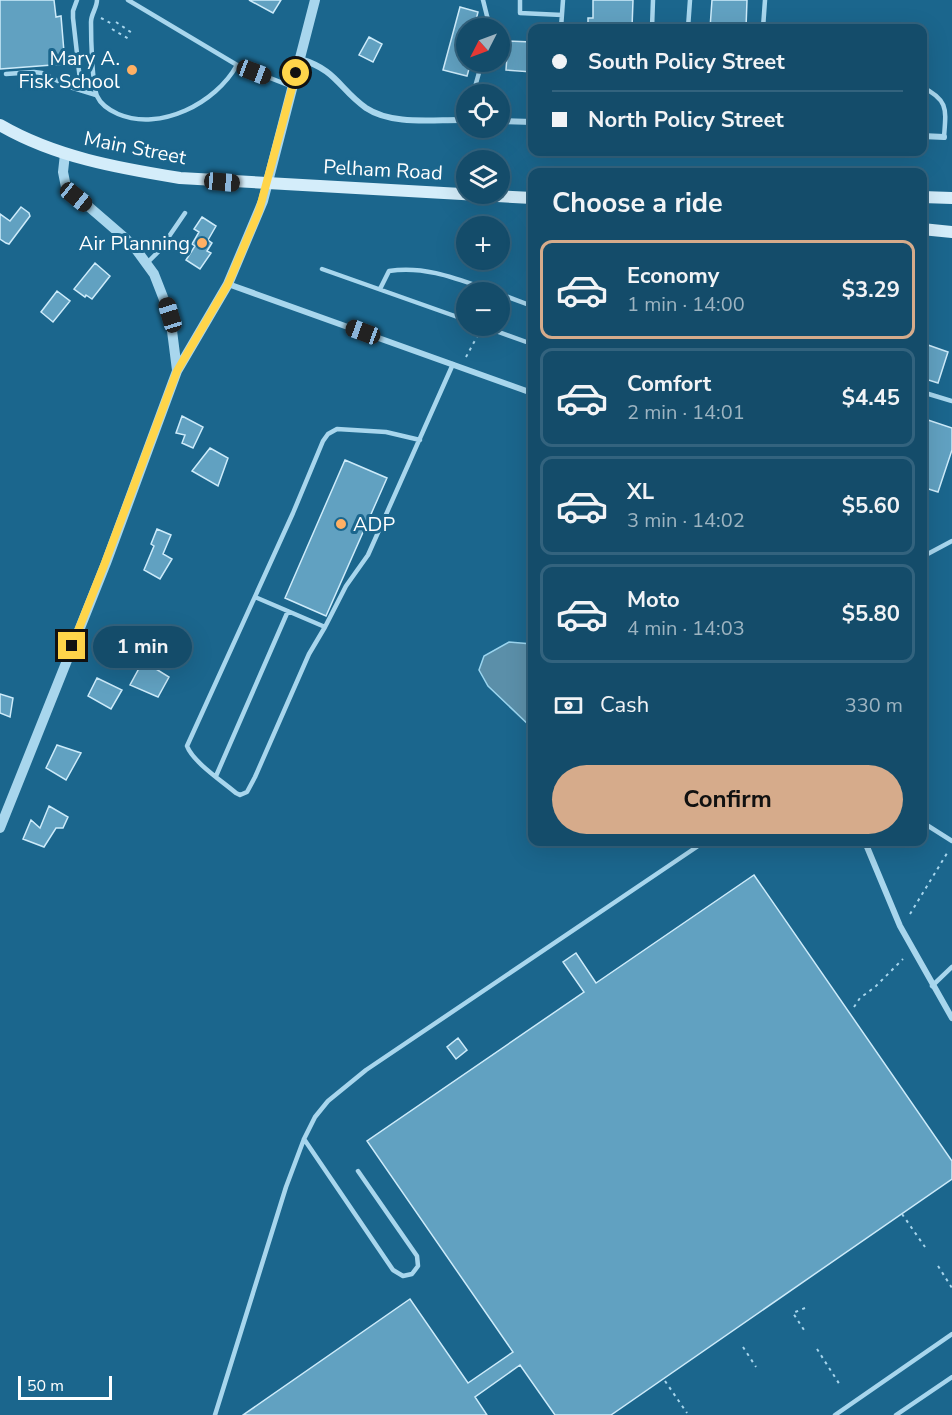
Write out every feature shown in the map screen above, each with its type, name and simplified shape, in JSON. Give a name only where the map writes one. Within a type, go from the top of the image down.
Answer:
[{"type":"main road","name":"Main Street","points":[[0,125],[40,145],[65,154],[135,171],[180,178],[268,183]]},
{"type":"main road","name":"Pelham Road","points":[[268,183],[528,198]]},
{"type":"main road","points":[[927,197],[952,198]]},
{"type":"main road","points":[[927,230],[952,232]]},
{"type":"street","points":[[0,828],[105,563],[177,371],[228,284],[259,211],[315,0]]},
{"type":"street","points":[[300,59],[325,69],[361,103],[379,113],[407,119],[456,119]]},
{"type":"street","points":[[510,121],[528,122]]},
{"type":"street","points":[[927,136],[944,136]]},
{"type":"street","points":[[65,154],[63,172],[66,187],[125,237],[147,263],[159,285],[170,315],[177,371]]},
{"type":"street","points":[[228,284],[528,392]]},
{"type":"street","points":[[867,846],[900,926],[952,1018]]},
{"type":"lane","points":[[77,0],[72,18],[81,89]]},
{"type":"lane","points":[[97,0],[91,22],[96,94],[100,102],[111,111],[142,120],[195,106],[223,83],[237,64]]},
{"type":"lane","points":[[128,0],[237,64],[293,87]]},
{"type":"lane","points":[[483,0],[488,18]]},
{"type":"lane","points":[[520,0],[520,13],[562,15]]},
{"type":"lane","points":[[561,24],[563,0]]},
{"type":"lane","points":[[652,24],[653,0]]},
{"type":"lane","points":[[688,24],[690,0]]},
{"type":"lane","points":[[763,24],[765,0]]},
{"type":"lane","points":[[6,74],[42,73],[70,87],[96,94]]},
{"type":"lane","points":[[927,90],[940,98],[944,104],[946,111],[944,136]]},
{"type":"lane","points":[[147,263],[159,251],[185,213]]},
{"type":"lane","points":[[322,269],[456,316]]},
{"type":"lane","points":[[380,289],[388,271],[424,270],[438,272],[466,282]]},
{"type":"lane","points":[[510,298],[528,304]]},
{"type":"lane","points":[[510,336],[528,343]]},
{"type":"lane","points":[[420,440],[386,432],[337,429],[328,434],[323,441],[293,513],[187,746],[195,759],[236,793],[240,795],[247,792],[264,760],[309,654],[346,585],[368,555],[420,440],[453,364]]},
{"type":"lane","points":[[927,394],[952,401]]},
{"type":"lane","points":[[927,554],[952,541]]},
{"type":"lane","points":[[255,597],[325,627]]},
{"type":"lane","points":[[216,776],[288,611]]},
{"type":"lane","points":[[927,826],[952,843]]},
{"type":"lane","points":[[215,1415],[286,1187],[304,1139],[315,1117],[328,1101],[366,1070],[698,846]]},
{"type":"lane","points":[[932,986],[952,967]]},
{"type":"lane","points":[[304,1139],[393,1270],[403,1276],[412,1274],[418,1266],[417,1256],[358,1171]]},
{"type":"lane","points":[[835,1415],[952,1334]]},
{"type":"lane","points":[[896,1415],[952,1377]]},
{"type":"path","points":[[99,17],[132,33]]},
{"type":"path","points":[[114,25],[129,39]]},
{"type":"path","points":[[466,357],[478,336]]},
{"type":"path","points":[[910,915],[952,843]]},
{"type":"path","points":[[854,1007],[860,998],[875,987],[903,959]]},
{"type":"path","points":[[902,1214],[925,1247]]},
{"type":"path","points":[[938,1266],[952,1288]]},
{"type":"path","points":[[804,1308],[792,1313],[806,1333]]},
{"type":"path","points":[[743,1347],[756,1367]]},
{"type":"path","points":[[817,1349],[840,1385]]},
{"type":"path","points":[[665,1381],[687,1413]]},
{"type":"water","points":[[509,642],[528,644],[528,724],[488,686],[479,670],[484,656]]},
{"type":"building","points":[[0,0],[54,0],[56,17],[61,16],[65,64],[0,69]]},
{"type":"building","points":[[249,0],[281,0],[273,13]]},
{"type":"building","points":[[593,0],[633,0],[632,24],[588,24],[588,18],[593,18]]},
{"type":"building","points":[[712,0],[747,0],[746,24],[710,24]]},
{"type":"building","points":[[460,7],[478,12],[476,18],[457,18]]},
{"type":"building","points":[[456,22],[456,72],[468,72],[467,76],[443,70]]},
{"type":"building","points":[[369,37],[382,44],[373,62],[359,55]]},
{"type":"building","points":[[510,41],[528,42],[528,72],[510,70]]},
{"type":"building","points":[[21,207],[30,216],[9,244],[6,243],[0,239],[0,214],[10,221]]},
{"type":"building","name":"Air Planning","points":[[202,217],[216,226],[208,240],[212,243],[207,251],[211,253],[200,269],[186,260],[195,246],[192,244],[199,232],[194,229]]},
{"type":"building","points":[[95,263],[110,276],[92,299],[74,289]]},
{"type":"building","points":[[57,291],[70,301],[53,322],[41,312]]},
{"type":"building","points":[[928,345],[948,352],[938,383],[927,380]]},
{"type":"building","points":[[182,416],[203,427],[193,448],[182,443],[185,435],[176,433]]},
{"type":"building","points":[[927,420],[952,428],[952,450],[938,492],[927,489]]},
{"type":"building","points":[[210,448],[228,458],[218,486],[192,471]]},
{"type":"building","points":[[345,460],[387,478],[326,616],[285,598]]},
{"type":"building","points":[[157,529],[171,535],[163,554],[172,559],[160,579],[144,570],[154,546],[151,544]]},
{"type":"building","points":[[143,661],[169,677],[158,697],[130,685]]},
{"type":"building","points":[[97,678],[122,690],[111,709],[88,696]]},
{"type":"building","points":[[0,694],[13,698],[10,717],[0,713]]},
{"type":"building","points":[[57,745],[81,753],[66,780],[46,768]]},
{"type":"building","points":[[49,806],[68,817],[63,828],[56,828],[44,847],[23,839],[31,820],[40,828]]},
{"type":"building","points":[[754,875],[952,1161],[952,1179],[611,1415],[555,1415],[520,1365],[475,1397],[487,1415],[243,1415],[410,1299],[468,1383],[513,1352],[367,1141],[584,992],[563,962],[576,953],[596,983]]},
{"type":"building","points":[[458,1038],[467,1050],[456,1059],[447,1047]]},
{"type":"place","name":"Mary A. Fisk School","points":[[132,70]]},
{"type":"place","name":"Air Planning","points":[[202,243]]},
{"type":"place","name":"ADP","points":[[341,524]]},
{"type":"route","points":[[72,646],[177,371],[228,284],[263,201],[296,73]]}]
